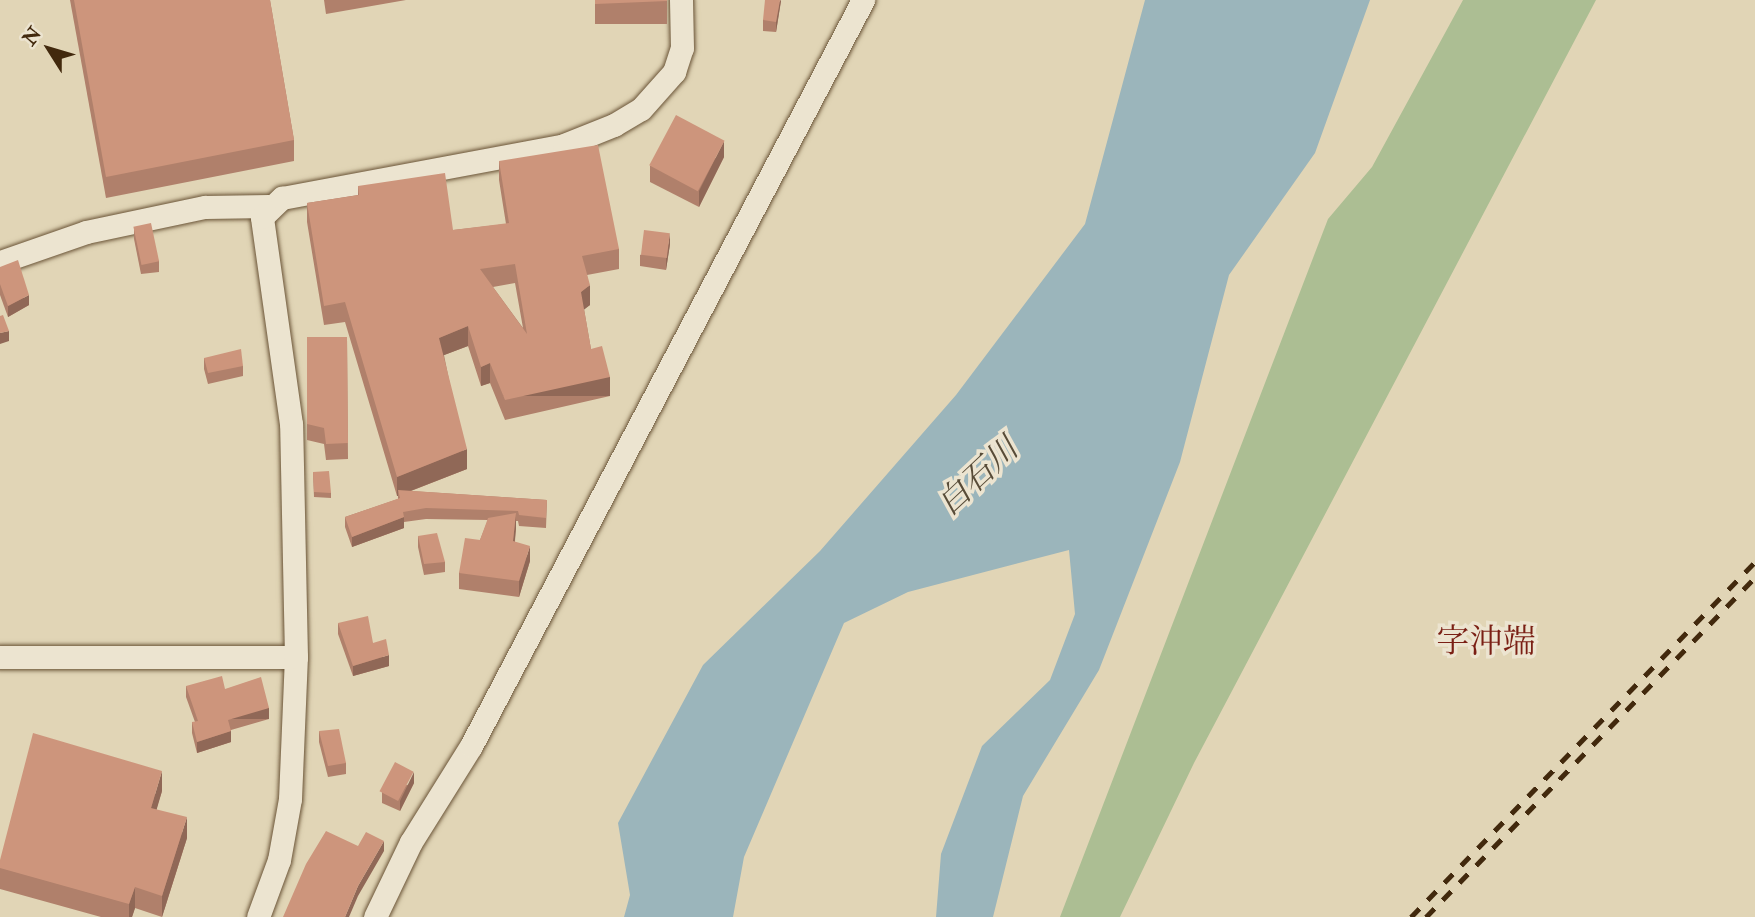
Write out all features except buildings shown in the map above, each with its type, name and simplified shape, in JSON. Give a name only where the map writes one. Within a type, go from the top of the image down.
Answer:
[{"type":"street","points":[[258,917],[279,860],[290,799],[296,657],[291,424],[262,217],[269,206],[282,198],[564,145],[614,125],[641,109],[674,72],[682,48],[681,0]]},
{"type":"street","points":[[375,917],[411,842],[471,746],[863,0]]},
{"type":"street","points":[[0,262],[86,232],[205,207],[269,206]]},
{"type":"street","points":[[0,657],[296,657]]},
{"type":"green space","points":[[1463,0],[1596,0],[1194,763],[1120,917],[1060,917],[1328,219],[1372,167]]},
{"type":"water","name":"白石川","points":[[1145,0],[1370,0],[1315,153],[1229,275],[1180,462],[1099,670],[1023,796],[993,917],[936,917],[941,854],[982,746],[1050,680],[1075,614],[1069,550],[908,592],[844,623],[744,857],[733,917],[624,917],[630,895],[618,823],[703,665],[820,551],[956,395],[1085,224]]},
{"type":"railway","points":[[1411,917],[1755,562]]},
{"type":"railway","points":[[1426,917],[1755,578]]},
{"type":"district","name":"字沖端","points":[[1486,642]]}]
